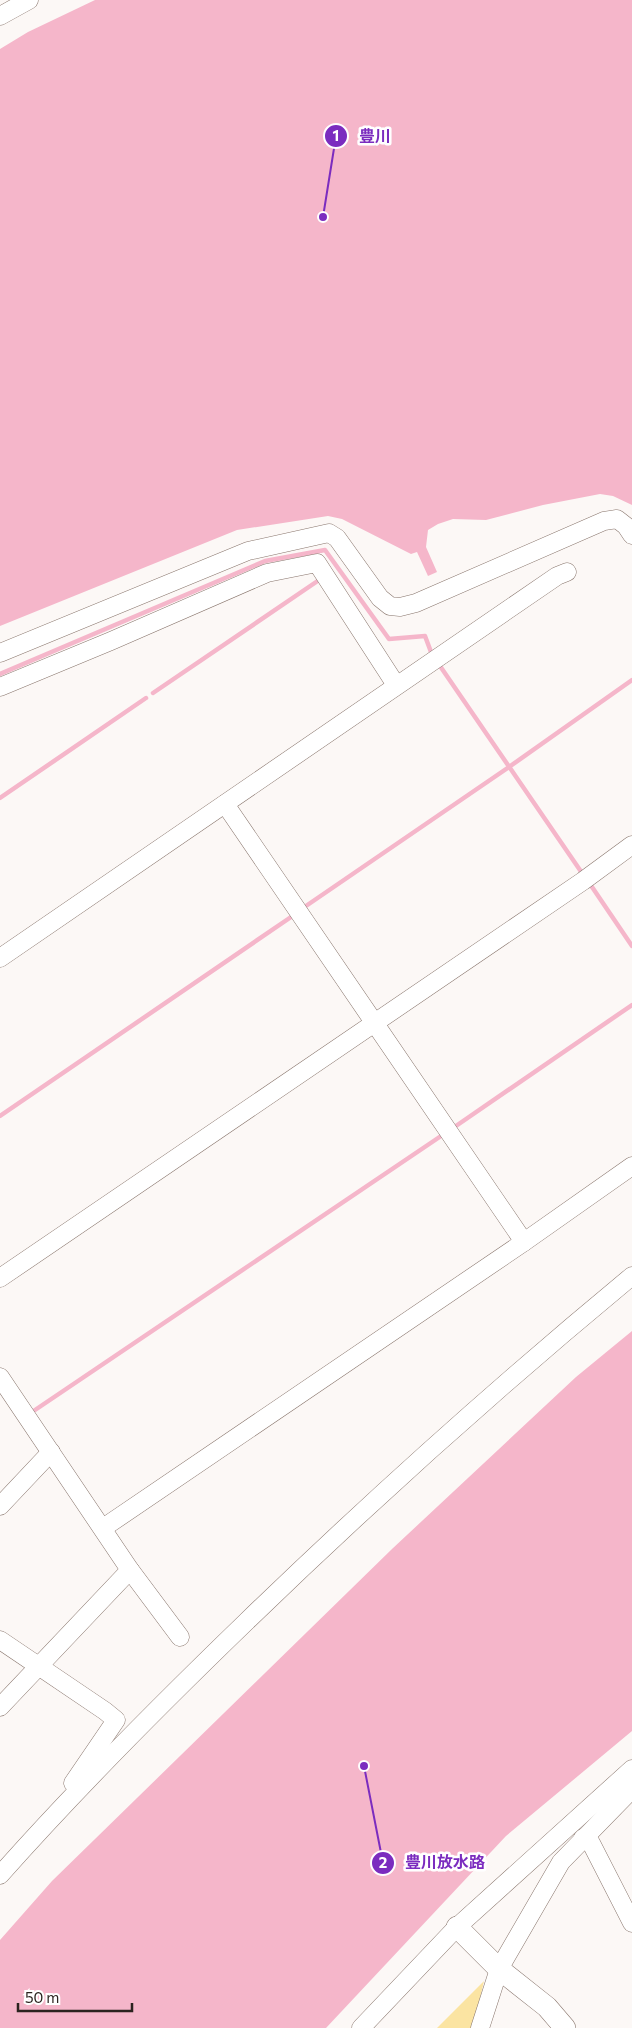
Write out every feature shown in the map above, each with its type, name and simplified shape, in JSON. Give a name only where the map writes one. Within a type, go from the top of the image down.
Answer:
[{"type":"street","points":[[0,16],[29,0]]},
{"type":"street","points":[[0,653],[248,551],[329,533],[336,538],[380,598],[390,606],[400,607],[416,603],[604,521],[617,519],[626,526],[632,535]]},
{"type":"street","points":[[0,686],[111,641],[267,573],[317,563],[396,685]]},
{"type":"street","points":[[0,958],[396,685],[558,576],[568,572]]},
{"type":"street","points":[[225,804],[524,1242]]},
{"type":"street","points":[[0,1278],[632,845]]},
{"type":"street","points":[[103,1528],[524,1242],[632,1166]]},
{"type":"street","points":[[0,1875],[63,1804],[141,1724],[334,1537],[538,1354],[632,1276]]},
{"type":"street","points":[[0,1377],[130,1570],[180,1637]]},
{"type":"street","points":[[0,1506],[51,1452]]},
{"type":"street","points":[[0,1707],[130,1570]]},
{"type":"street","points":[[0,1640],[116,1720],[76,1777],[63,1804]]},
{"type":"street","points":[[361,2028],[457,1927],[632,1769]]},
{"type":"street","points":[[480,2028],[499,1969],[561,1862],[632,1789]]},
{"type":"street","points":[[583,1838],[591,1843],[632,1923]]},
{"type":"street","points":[[457,1927],[499,1969],[547,2008],[565,2028]]},
{"type":"shaded area","points":[[95,0],[632,0],[632,505],[613,496],[600,494],[543,505],[486,520],[453,519],[438,524],[428,530],[426,547],[437,572],[428,576],[417,552],[411,554],[342,519],[328,516],[237,530],[0,626],[0,49],[28,32]]},
{"type":"shaded area","points":[[632,1331],[632,1731],[506,1836],[326,2028],[0,2028],[0,1940],[52,1881],[392,1549],[576,1377]]},
{"type":"shaded area","points":[[484,1981],[473,2028],[437,2028]]},
{"type":"waterway","points":[[0,674],[265,561],[325,550],[389,639],[425,636],[431,652]]},
{"type":"waterway","points":[[153,693],[322,578]]},
{"type":"waterway","points":[[440,666],[582,873]]},
{"type":"waterway","points":[[303,908],[632,680]]},
{"type":"waterway","points":[[0,798],[146,698]]},
{"type":"waterway","points":[[590,884],[632,946]]},
{"type":"waterway","points":[[0,1116],[294,915]]},
{"type":"waterway","points":[[453,1128],[632,1005]]},
{"type":"waterway","points":[[35,1410],[444,1134]]},
{"type":"place","name":"豊川","points":[[323,217]]},
{"type":"place","name":"豊川放水路","points":[[364,1766]]}]
